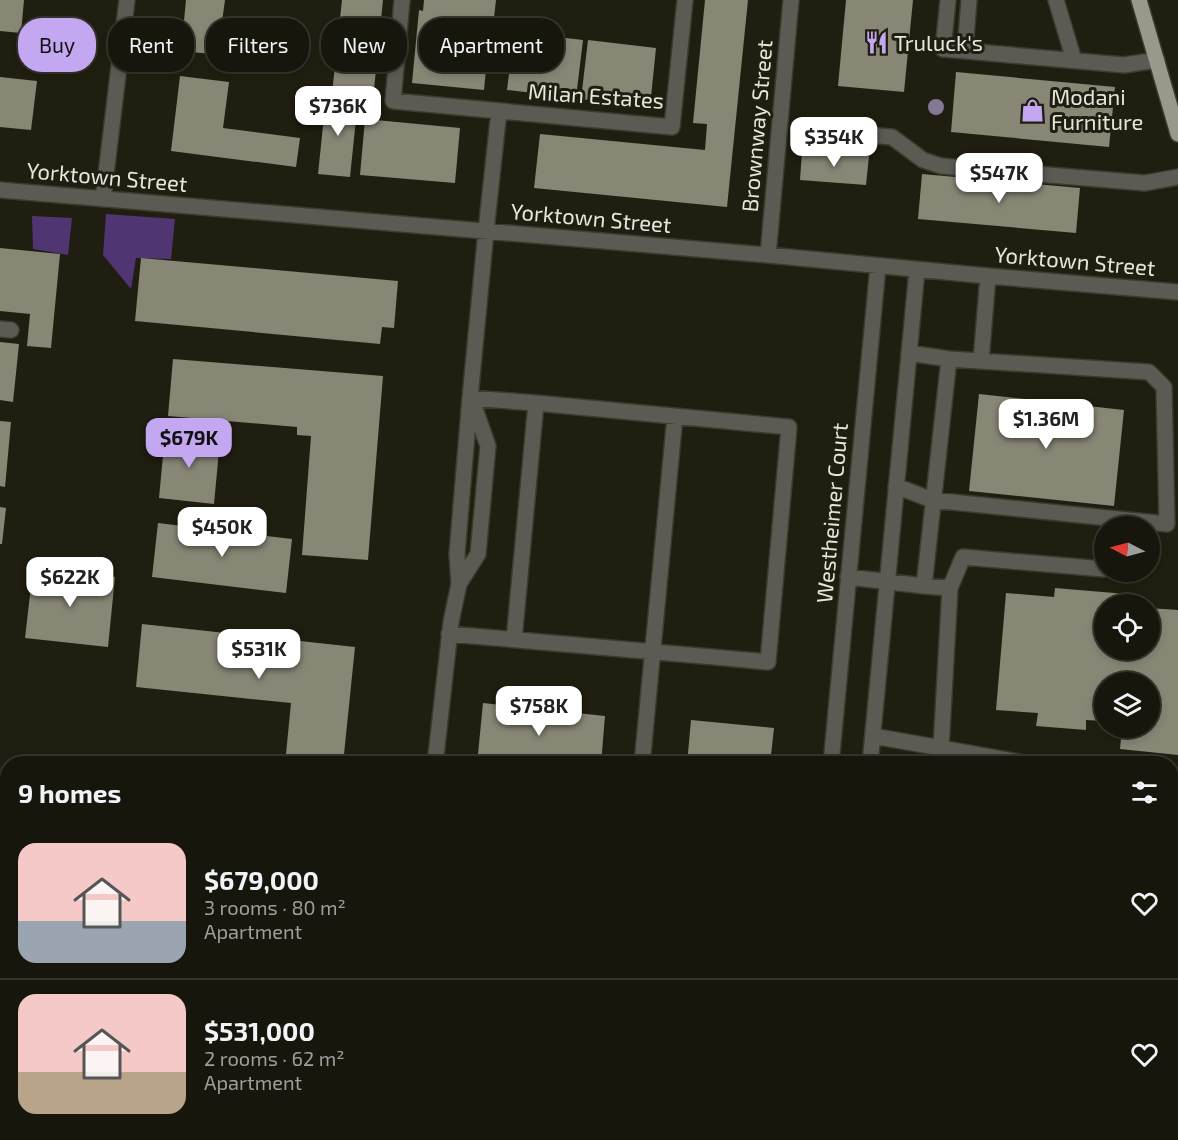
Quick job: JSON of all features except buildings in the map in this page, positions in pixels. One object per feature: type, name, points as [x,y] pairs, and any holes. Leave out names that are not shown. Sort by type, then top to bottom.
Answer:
[{"type":"main road","points":[[1139,0],[1178,134]]},
{"type":"street","points":[[103,200],[127,0]]},
{"type":"street","name":"Milan Estates","points":[[402,0],[393,101],[672,127],[685,0]]},
{"type":"street","name":"Brownway Street","points":[[768,255],[791,0]]},
{"type":"street","points":[[948,0],[943,49],[1124,65],[1157,60]]},
{"type":"street","points":[[965,50],[969,0]]},
{"type":"street","points":[[1056,0],[1074,60]]},
{"type":"street","name":"Milan Estates","points":[[459,584],[458,554],[471,398],[486,231],[500,111]]},
{"type":"street","points":[[840,147],[841,133],[882,136],[892,137],[923,160],[941,166],[1145,183],[1178,177]]},
{"type":"street","name":"Yorktown Street","points":[[0,190],[1178,292]]},
{"type":"street","name":"Westheimer Court","points":[[832,756],[878,266]]},
{"type":"street","points":[[871,756],[916,270]]},
{"type":"street","points":[[981,361],[988,276]]},
{"type":"street","points":[[896,486],[932,500],[1173,524],[1164,387],[1149,372],[949,359],[909,353]]},
{"type":"street","points":[[924,586],[949,359]]},
{"type":"street","points":[[436,756],[449,634],[459,584],[478,554],[488,446],[471,398],[789,427],[768,662],[449,634]]},
{"type":"street","points":[[514,640],[536,403]]},
{"type":"street","points":[[643,756],[675,416]]},
{"type":"street","points":[[873,736],[943,756],[950,588],[963,557],[1094,568]]},
{"type":"street","points":[[848,577],[950,588]]},
{"type":"shaded area","points":[[106,214],[175,219],[171,259],[136,258],[131,289],[103,255]]},
{"type":"shaded area","points":[[32,216],[72,218],[68,255],[33,249]]},
{"type":"place","name":"Truluck's","points":[[876,43]]},
{"type":"place","name":"Modani Furniture","points":[[1033,110]]}]
